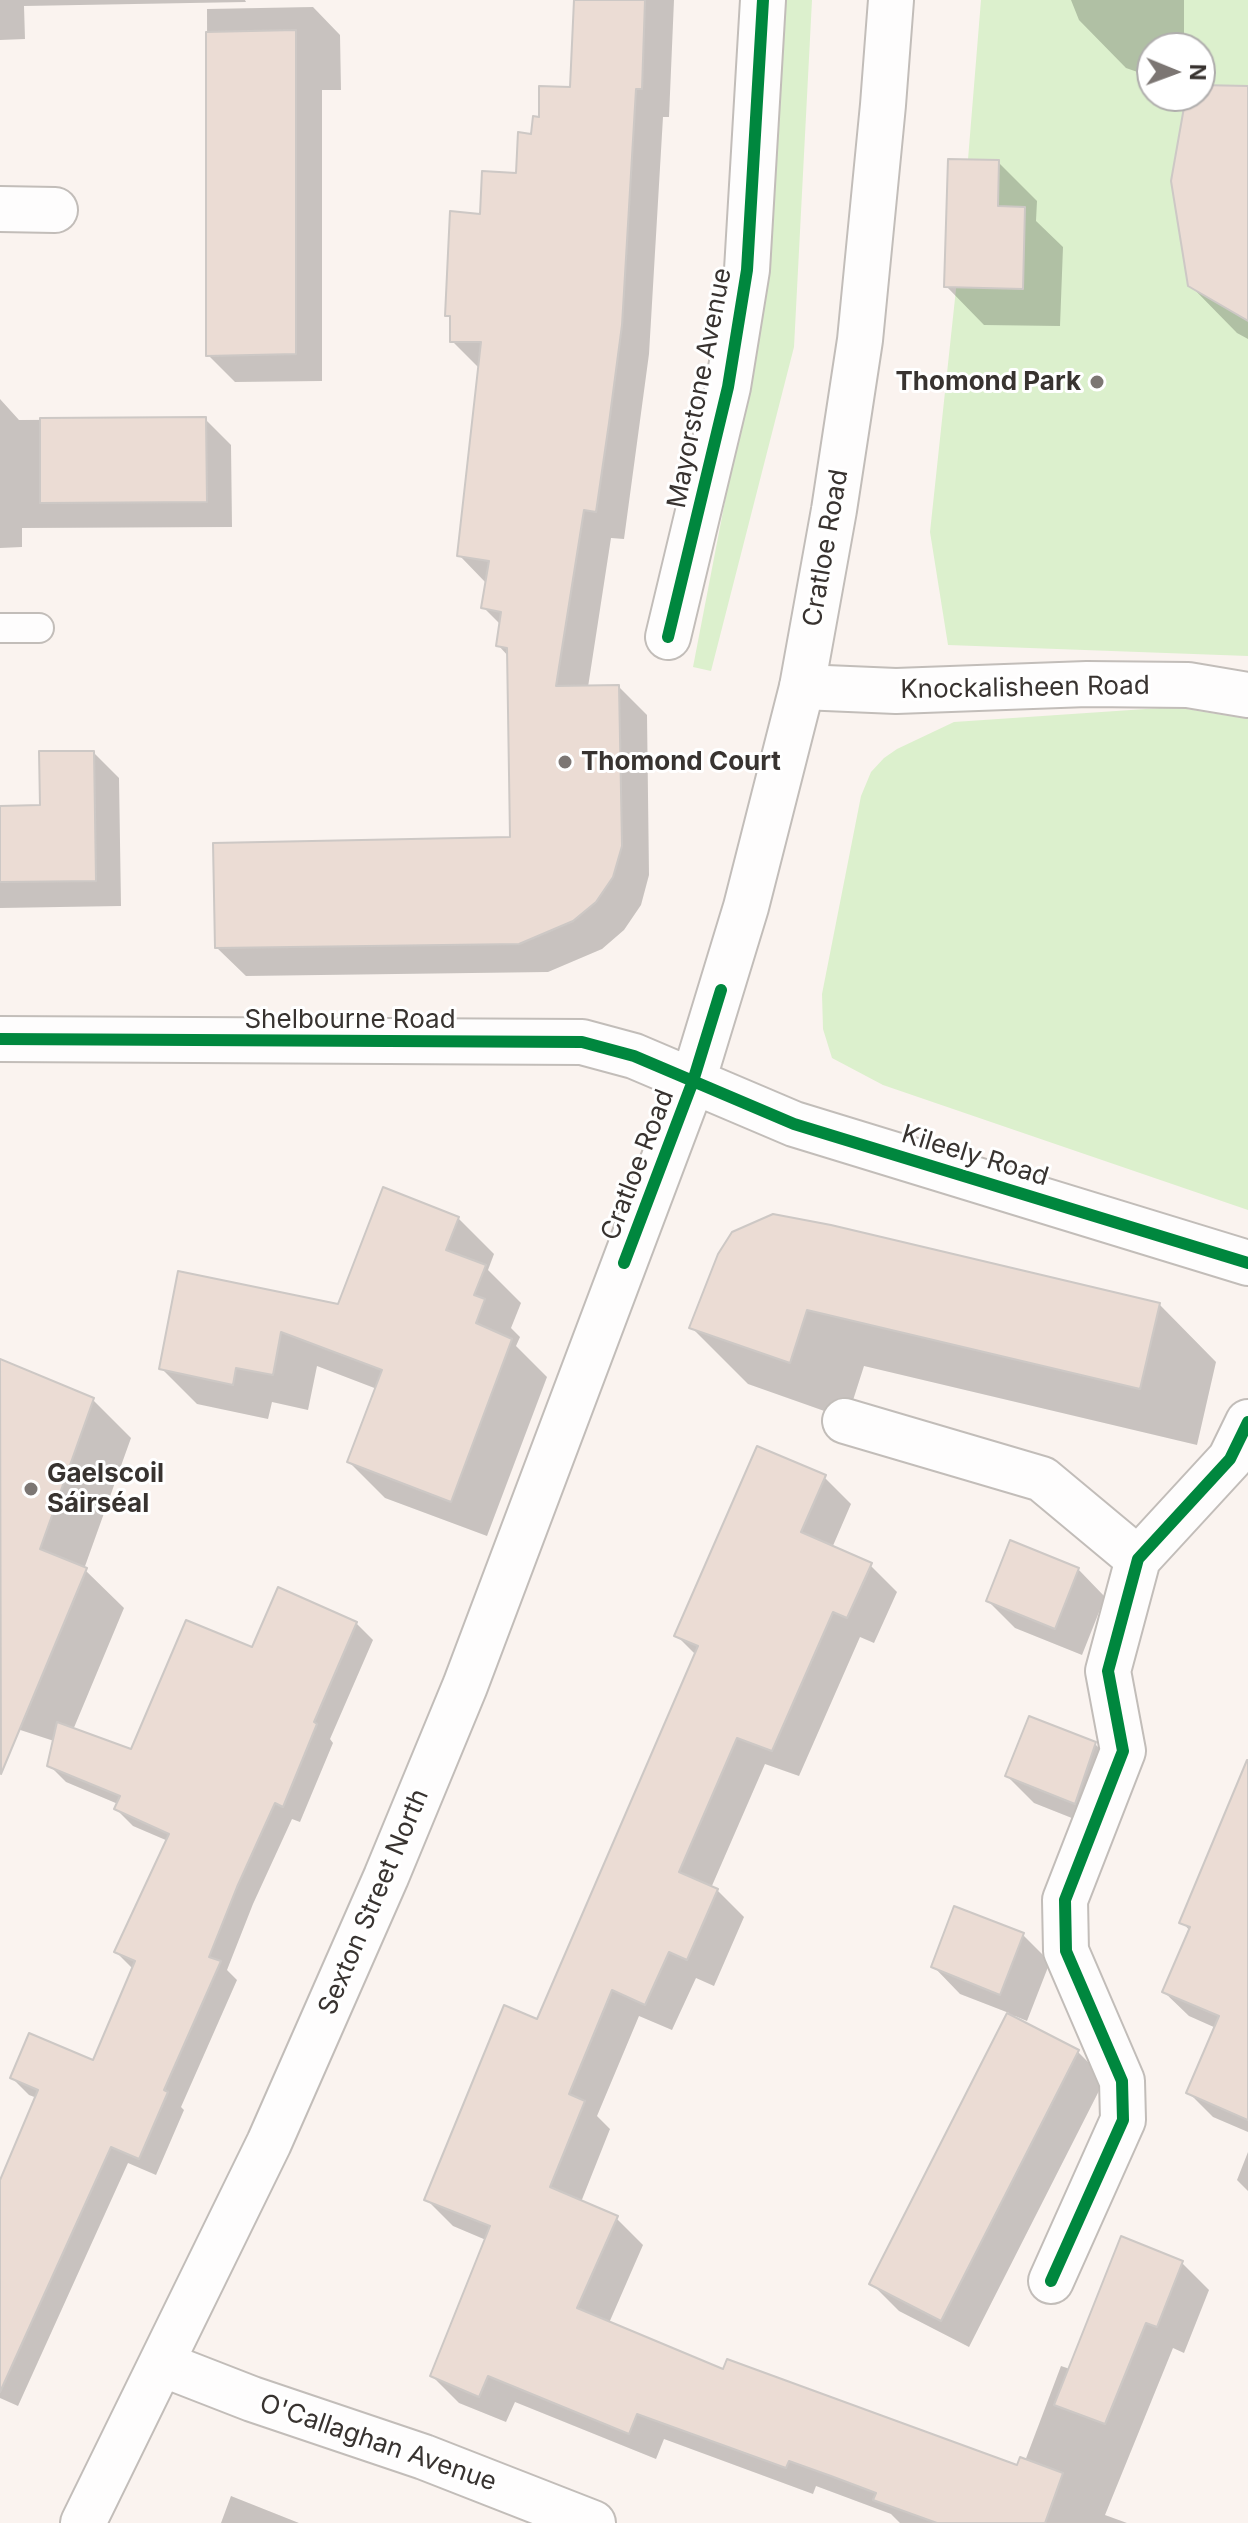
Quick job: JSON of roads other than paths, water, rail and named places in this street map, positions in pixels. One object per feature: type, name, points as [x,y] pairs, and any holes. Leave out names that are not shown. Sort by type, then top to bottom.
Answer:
[{"type":"main road","name":"Mayorstone Avenue","points":[[668,637],[728,387],[747,270],[763,0]]},
{"type":"main road","name":"Cratloe Road","points":[[624,1263],[693,1081],[746,907],[802,687],[860,340],[891,0]]},
{"type":"main road","points":[[0,209],[55,210]]},
{"type":"main road","name":"Knockalisheen Road","points":[[802,687],[896,691],[1087,684],[1188,685],[1248,695]]},
{"type":"main road","name":"Shelbourne Road","points":[[0,1039],[582,1042],[634,1056],[693,1081]]},
{"type":"main road","name":"Kileely Road","points":[[693,1081],[794,1124],[1248,1263]]},
{"type":"main road","name":"Sexton Street North","points":[[83,2523],[269,2143],[410,1820],[465,1686],[624,1263]]},
{"type":"main road","points":[[845,1421],[1042,1479],[1138,1559]]},
{"type":"main road","points":[[1051,2281],[1123,2120],[1122,2081],[1066,1951],[1065,1900],[1123,1751],[1108,1671],[1138,1559],[1230,1459],[1248,1422]]},
{"type":"main road","name":"O'Callaghan Avenue","points":[[162,2364],[252,2399],[424,2457],[593,2523]]},
{"type":"lane","points":[[0,628],[39,628]]},
{"type":"place","name":"Thomond Park","points":[[1097,382]]},
{"type":"place","name":"Thomond Court","points":[[565,762]]},
{"type":"place","name":"Gaelscoil Sáirséal","points":[[31,1489]]}]
